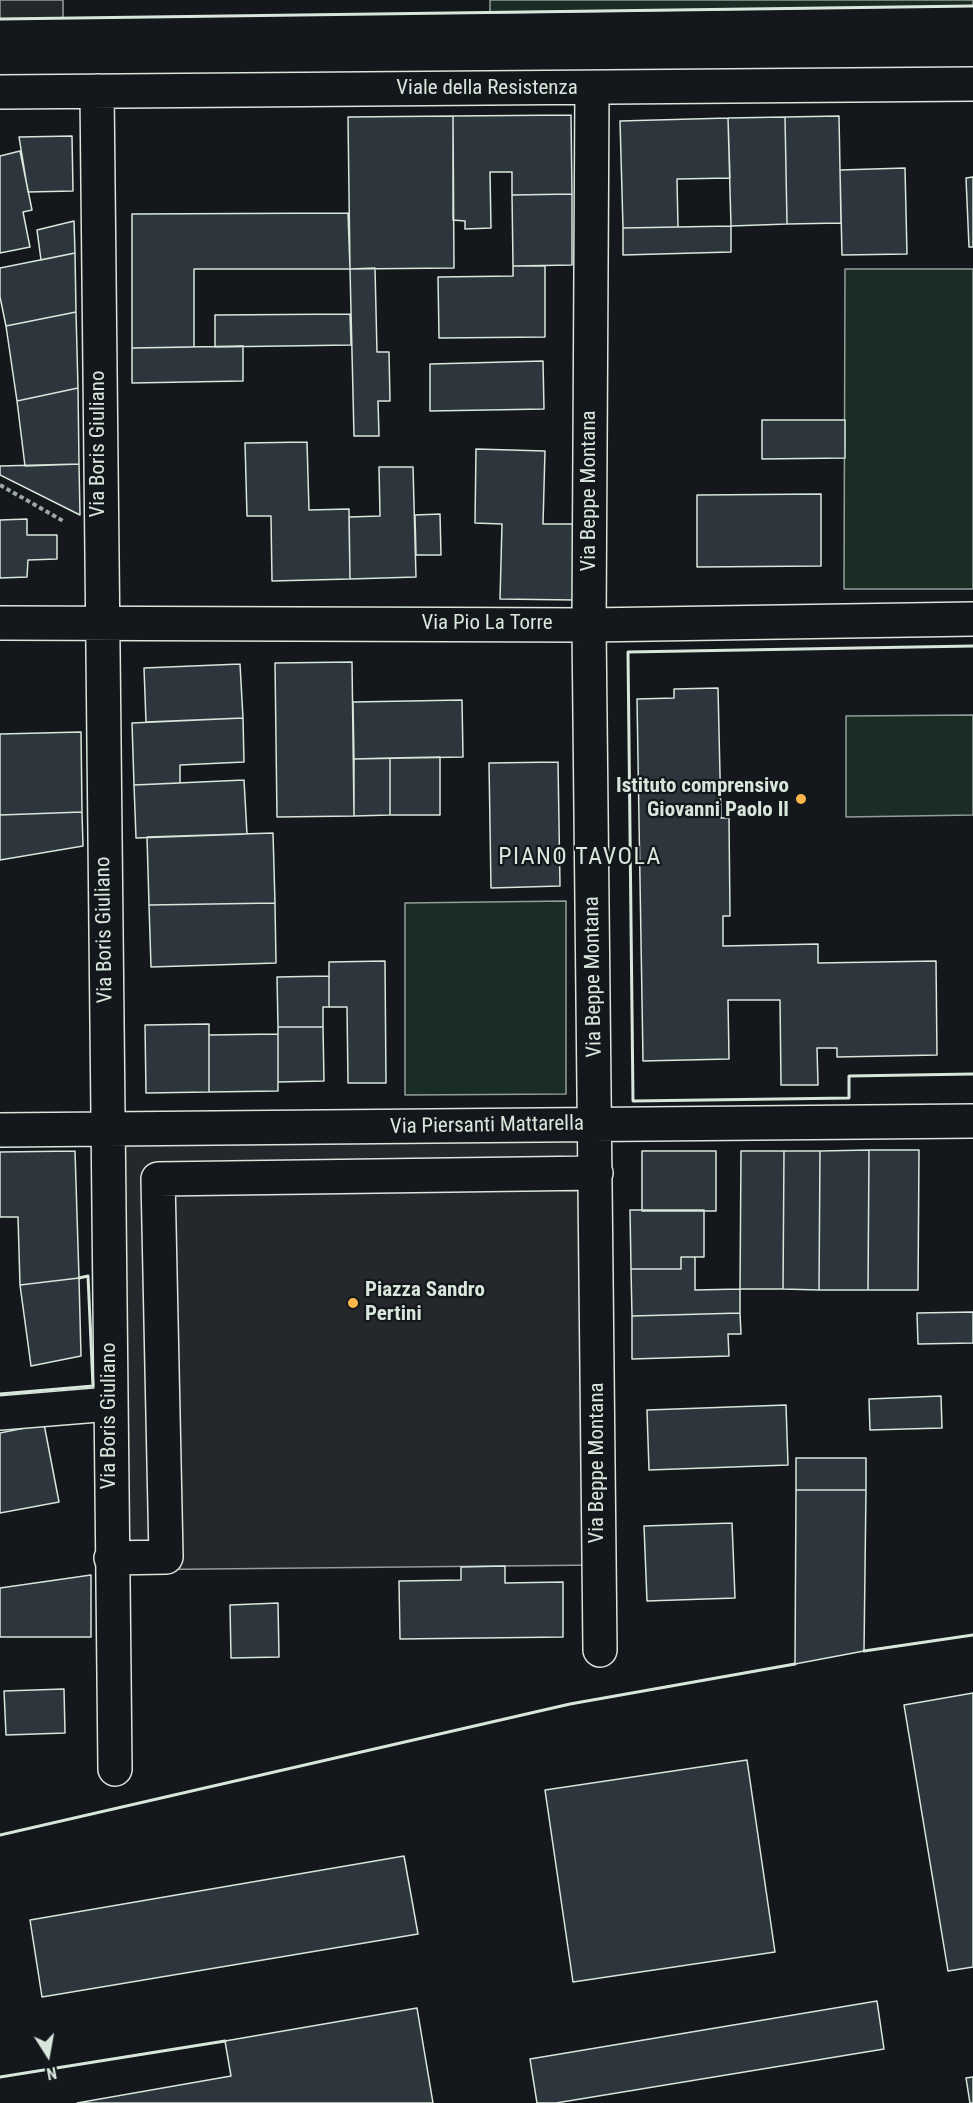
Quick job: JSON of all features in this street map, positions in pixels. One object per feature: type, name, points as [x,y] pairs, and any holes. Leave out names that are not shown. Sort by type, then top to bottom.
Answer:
[{"type":"street","name":"Viale della Resistenza","points":[[0,92],[592,89],[973,84]]},
{"type":"street","name":"Via Beppe Montana","points":[[592,89],[589,624],[600,1650]]},
{"type":"street","name":"Via Boris Giuliano","points":[[97,91],[100,542],[115,1769]]},
{"type":"street","name":"Via Pio La Torre","points":[[0,623],[589,624],[973,619]]},
{"type":"street","name":"Via Piersanti Mattarella","points":[[0,1130],[973,1121]]},
{"type":"street","points":[[111,1558],[166,1557],[158,1179],[596,1173]]},
{"type":"street","points":[[0,1413],[110,1404]]},
{"type":"path","points":[[0,485],[100,542]]},
{"type":"green space","points":[[490,0],[973,0],[973,6],[490,13]]},
{"type":"green space","points":[[845,269],[973,269],[973,589],[844,589]]},
{"type":"green space","points":[[973,715],[973,815],[846,817],[846,716]]},
{"type":"green space","points":[[566,901],[566,1094],[405,1095],[405,903]]},
{"type":"shaded area","points":[[0,0],[63,0],[63,18],[0,19]]},
{"type":"shaded area","name":"Piazza Sandro Pertini","points":[[596,1125],[599,1565],[111,1570],[108,1130]]},
{"type":"building","points":[[571,115],[572,194],[512,195],[512,172],[490,172],[491,228],[465,229],[465,221],[453,220],[453,116]]},
{"type":"building","points":[[453,116],[454,268],[350,269],[348,117]]},
{"type":"building","points":[[839,116],[841,223],[787,224],[785,117]]},
{"type":"building","points":[[785,117],[787,224],[731,226],[728,118]]},
{"type":"building","points":[[728,118],[730,178],[677,179],[678,227],[623,228],[620,121]]},
{"type":"building","points":[[72,136],[73,191],[28,192],[19,137]]},
{"type":"building","points":[[20,151],[32,210],[23,212],[30,247],[0,253],[0,156]]},
{"type":"building","points":[[905,168],[907,254],[842,255],[840,170]]},
{"type":"building","points":[[973,177],[973,247],[969,247],[966,178]]},
{"type":"building","points":[[572,194],[572,265],[513,266],[512,195]]},
{"type":"building","points":[[348,213],[350,269],[194,269],[194,347],[132,348],[132,214]]},
{"type":"building","points":[[74,221],[75,253],[41,260],[37,230]]},
{"type":"building","points":[[731,226],[731,252],[623,255],[623,228]]},
{"type":"building","points":[[75,253],[76,312],[6,326],[0,297],[0,268]]},
{"type":"building","points":[[513,266],[545,266],[545,337],[439,338],[438,277],[513,276]]},
{"type":"building","points":[[375,268],[377,352],[389,352],[390,401],[378,401],[379,436],[354,436],[350,269]]},
{"type":"building","points":[[76,312],[78,388],[17,401],[6,326]]},
{"type":"building","points":[[350,314],[351,345],[215,347],[215,315]]},
{"type":"building","points":[[243,346],[243,381],[132,383],[132,348]]},
{"type":"building","points":[[543,361],[544,409],[430,411],[430,364]]},
{"type":"building","points":[[78,388],[79,464],[25,466],[17,401]]},
{"type":"building","points":[[762,420],[845,420],[845,458],[762,459]]},
{"type":"building","points":[[307,442],[309,510],[349,509],[350,579],[272,581],[271,516],[247,516],[245,443]]},
{"type":"building","points":[[476,449],[545,451],[543,524],[576,524],[574,600],[500,599],[502,524],[475,523]]},
{"type":"building","points":[[79,464],[80,515],[0,475],[0,466]]},
{"type":"building","points":[[379,467],[413,467],[416,577],[350,579],[349,517],[380,516]]},
{"type":"building","points":[[821,494],[821,566],[697,567],[697,495]]},
{"type":"building","points":[[440,514],[441,555],[416,555],[415,515]]},
{"type":"building","points":[[27,519],[27,535],[57,535],[57,559],[28,560],[27,577],[0,578],[0,520]]},
{"type":"building","points":[[352,662],[354,816],[277,817],[275,663]]},
{"type":"building","points":[[240,664],[243,718],[146,722],[144,668]]},
{"type":"building","points":[[718,688],[721,818],[729,818],[730,916],[723,916],[723,946],[818,944],[818,963],[936,961],[937,1055],[837,1057],[837,1048],[817,1048],[818,1085],[781,1085],[780,1000],[728,1000],[729,1059],[643,1061],[637,699],[674,698],[674,689]]},
{"type":"building","points":[[462,700],[463,757],[354,759],[353,702]]},
{"type":"building","points":[[243,718],[244,762],[180,765],[180,783],[134,785],[132,723]]},
{"type":"building","points":[[81,732],[82,812],[0,815],[0,734]]},
{"type":"building","points":[[440,757],[440,815],[390,815],[390,758]]},
{"type":"building","points":[[390,758],[390,815],[354,816],[354,759]]},
{"type":"building","points":[[558,762],[560,886],[491,888],[489,763]]},
{"type":"building","points":[[244,780],[247,834],[136,838],[134,785]]},
{"type":"building","points":[[82,812],[83,846],[0,860],[0,815]]},
{"type":"building","points":[[273,833],[275,903],[149,905],[147,837]]},
{"type":"building","points":[[275,903],[276,963],[151,967],[149,905]]},
{"type":"building","points":[[385,961],[386,1083],[348,1083],[347,1007],[329,1007],[329,962]]},
{"type":"building","points":[[329,976],[329,1007],[323,1007],[323,1027],[278,1027],[277,977]]},
{"type":"building","points":[[209,1024],[209,1092],[146,1093],[145,1025]]},
{"type":"building","points":[[278,1027],[323,1027],[324,1081],[278,1082]]},
{"type":"building","points":[[278,1034],[278,1091],[209,1092],[209,1035]]},
{"type":"building","points":[[869,1150],[868,1290],[819,1290],[820,1151]]},
{"type":"building","points":[[869,1150],[919,1150],[918,1290],[868,1290]]},
{"type":"building","points":[[75,1151],[79,1278],[20,1285],[18,1217],[0,1217],[0,1152]]},
{"type":"building","points":[[642,1151],[716,1151],[716,1211],[642,1211]]},
{"type":"building","points":[[741,1151],[784,1151],[783,1289],[740,1289]]},
{"type":"building","points":[[784,1151],[820,1151],[819,1290],[783,1289]]},
{"type":"building","points":[[630,1210],[704,1210],[704,1257],[681,1257],[681,1269],[631,1269]]},
{"type":"building","points":[[681,1257],[695,1257],[695,1290],[740,1289],[740,1313],[632,1316],[631,1269],[681,1269]]},
{"type":"building","points":[[79,1278],[81,1356],[31,1366],[20,1285]]},
{"type":"building","points":[[973,1312],[973,1343],[918,1344],[917,1313]]},
{"type":"building","points":[[740,1313],[741,1334],[728,1334],[729,1356],[632,1359],[632,1316]]},
{"type":"building","points":[[941,1396],[942,1428],[870,1430],[869,1399]]},
{"type":"building","points":[[786,1405],[788,1465],[649,1470],[647,1410]]},
{"type":"building","points":[[44,1424],[59,1502],[0,1513],[0,1433]]},
{"type":"building","points":[[796,1458],[866,1458],[866,1490],[796,1490]]},
{"type":"building","points":[[796,1490],[866,1490],[864,1651],[795,1664]]},
{"type":"building","points":[[732,1523],[735,1598],[647,1601],[644,1526]]},
{"type":"building","points":[[505,1566],[505,1583],[563,1582],[563,1637],[400,1639],[399,1581],[461,1580],[461,1567]]},
{"type":"building","points":[[91,1575],[91,1637],[0,1637],[0,1588]]},
{"type":"building","points":[[278,1603],[279,1657],[231,1658],[230,1605]]},
{"type":"building","points":[[64,1689],[65,1733],[6,1735],[4,1691]]},
{"type":"building","points":[[973,1693],[973,1967],[948,1971],[904,1705]]},
{"type":"building","points":[[747,1760],[775,1952],[573,1982],[545,1790]]},
{"type":"building","points":[[404,1856],[418,1934],[42,1997],[30,1920]]},
{"type":"building","points":[[877,2001],[884,2049],[556,2103],[537,2103],[530,2059]]},
{"type":"building","points":[[417,2008],[433,2103],[77,2103],[231,2076],[225,2041]]},
{"type":"building","points":[[973,2077],[973,2103],[970,2103],[966,2078]]},
{"type":"wall","points":[[0,19],[973,6]]},
{"type":"wall","points":[[973,646],[628,652],[633,1101],[849,1098],[849,1076],[973,1074]]},
{"type":"wall","points":[[0,1394],[93,1386],[88,1276],[79,1278]]},
{"type":"wall","points":[[864,1651],[973,1635]]},
{"type":"wall","points":[[0,1835],[570,1704],[795,1664]]},
{"type":"wall","points":[[0,2077],[225,2041]]},
{"type":"place","name":"Istituto comprensivo Giovanni Paolo II","points":[[801,799]]},
{"type":"place","name":"Piazza Sandro Pertini","points":[[353,1303]]},
{"type":"district","name":"PIANO TAVOLA","points":[[580,858]]}]
